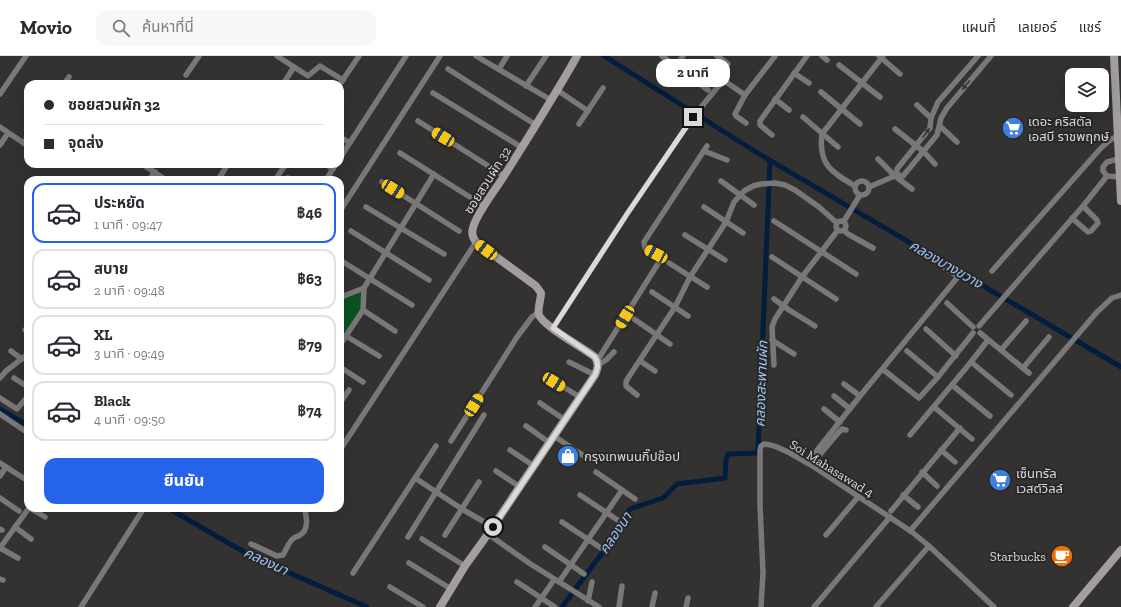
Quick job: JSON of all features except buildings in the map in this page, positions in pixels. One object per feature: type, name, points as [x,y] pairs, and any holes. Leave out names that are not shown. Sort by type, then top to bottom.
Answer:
[{"type":"street","points":[[0,94],[26,56]]},
{"type":"street","points":[[186,74],[199,56]]},
{"type":"street","points":[[277,56],[308,76],[320,66],[338,80]]},
{"type":"street","points":[[342,80],[359,56]]},
{"type":"street","points":[[344,152],[406,56]]},
{"type":"street","points":[[344,205],[440,56]]},
{"type":"street","points":[[476,56],[551,100]]},
{"type":"street","points":[[498,69],[507,56]]},
{"type":"street","points":[[526,86],[546,56]]},
{"type":"street","name":"ซอยสวนผัก 32","points":[[476,242],[473,237],[473,227],[484,206],[558,90],[577,56]]},
{"type":"street","points":[[662,56],[708,90]]},
{"type":"street","points":[[676,66],[683,56]]},
{"type":"street","points":[[717,56],[728,64]]},
{"type":"street","points":[[746,123],[735,114],[746,95],[775,56]]},
{"type":"street","points":[[772,135],[762,127],[760,121],[807,56]]},
{"type":"street","points":[[896,176],[897,169],[930,128],[931,118],[938,102],[978,56]]},
{"type":"street","points":[[1114,56],[1121,201]]},
{"type":"street","points":[[860,195],[856,192],[855,186],[832,170],[823,159],[820,146],[822,134],[843,109],[881,57],[900,74]]},
{"type":"street","points":[[869,187],[896,176],[903,176],[937,135],[941,118],[947,108],[990,57]]},
{"type":"street","points":[[838,65],[880,97]]},
{"type":"street","points":[[285,80],[294,67]]},
{"type":"street","points":[[448,69],[536,125]]},
{"type":"street","points":[[794,73],[809,83]]},
{"type":"street","points":[[553,328],[627,214],[693,117],[721,83],[724,81],[746,95]]},
{"type":"street","points":[[579,124],[603,88]]},
{"type":"street","points":[[558,90],[588,111]]},
{"type":"street","points":[[821,92],[860,124]]},
{"type":"street","points":[[433,93],[521,147]]},
{"type":"street","points":[[775,99],[789,110]]},
{"type":"street","points":[[917,105],[931,118]]},
{"type":"street","points":[[803,117],[838,147]]},
{"type":"street","points":[[418,121],[504,176]]},
{"type":"street","points":[[940,126],[957,142]]},
{"type":"street","points":[[0,127],[24,143]]},
{"type":"street","points":[[895,128],[924,152],[934,164]]},
{"type":"street","points":[[0,145],[8,133]]},
{"type":"street","points":[[992,271],[1101,148],[1110,140],[1118,136]]},
{"type":"street","points":[[344,139],[350,143]]},
{"type":"street","points":[[440,607],[465,566],[493,527],[595,375],[598,363],[659,262],[659,256],[645,248],[644,242],[706,149],[727,160]]},
{"type":"street","points":[[400,153],[484,206]]},
{"type":"street","points":[[878,159],[912,189]]},
{"type":"street","points":[[1119,160],[1110,161],[1103,167],[1103,172],[1107,176],[1120,176]]},
{"type":"street","points":[[148,168],[160,176]]},
{"type":"street","points":[[152,176],[154,172]]},
{"type":"street","points":[[344,339],[363,310],[364,288],[434,174]]},
{"type":"street","points":[[885,371],[917,398],[920,398],[1107,176]]},
{"type":"street","points":[[774,365],[772,327],[775,319],[820,252],[841,230],[846,227],[844,222],[854,204],[860,195],[867,193],[869,187],[867,182],[862,180],[855,186]]},
{"type":"street","points":[[721,181],[754,205]]},
{"type":"street","points":[[382,182],[459,231]]},
{"type":"street","points":[[637,395],[628,389],[626,382],[674,307],[690,277],[726,222],[734,202],[740,194],[752,186],[775,183],[785,185],[795,190],[837,223],[836,227],[873,248]]},
{"type":"street","points":[[1072,218],[1088,232],[1098,224],[1097,220],[1083,206]]},
{"type":"street","points":[[366,207],[444,254]]},
{"type":"street","points":[[704,207],[743,233]]},
{"type":"street","points":[[774,221],[856,274]]},
{"type":"street","points":[[837,223],[840,221],[844,222]]},
{"type":"street","points":[[350,231],[429,280]]},
{"type":"street","points":[[685,235],[725,260]]},
{"type":"street","points":[[344,443],[476,242],[536,286],[541,293],[539,312],[544,322],[592,354],[598,363]]},
{"type":"street","points":[[772,258],[836,299]]},
{"type":"street","points":[[344,262],[412,305]]},
{"type":"street","points":[[669,263],[707,287]]},
{"type":"street","points":[[809,464],[860,396],[957,278],[957,276],[941,265]]},
{"type":"street","points":[[344,296],[364,288]]},
{"type":"street","points":[[652,292],[688,316]]},
{"type":"street","points":[[910,531],[1097,312],[1112,298],[1121,295]]},
{"type":"street","points":[[774,299],[815,326]]},
{"type":"street","points":[[947,303],[976,330],[1029,373]]},
{"type":"street","points":[[363,310],[395,331]]},
{"type":"street","points":[[451,441],[517,337],[532,317],[539,312]]},
{"type":"street","points":[[634,319],[670,344]]},
{"type":"street","points":[[1001,350],[1026,320]]},
{"type":"street","points":[[926,329],[956,356]]},
{"type":"street","points":[[346,336],[379,356]]},
{"type":"street","points":[[1023,368],[1050,337]]},
{"type":"street","points":[[772,340],[794,354]]},
{"type":"street","points":[[910,435],[988,340]]},
{"type":"street","points":[[11,351],[24,356]]},
{"type":"street","points":[[907,351],[938,377]]},
{"type":"street","points":[[598,363],[606,360],[614,352]]},
{"type":"street","points":[[0,378],[6,371],[24,358]]},
{"type":"street","points":[[640,361],[655,371]]},
{"type":"street","points":[[569,362],[595,375]]},
{"type":"street","points":[[971,362],[1011,395]]},
{"type":"street","points":[[344,370],[363,382]]},
{"type":"street","points":[[14,378],[24,384]]},
{"type":"street","points":[[554,382],[580,398]]},
{"type":"street","points":[[844,384],[860,396]]},
{"type":"street","points":[[952,385],[990,416]]},
{"type":"street","points":[[344,397],[349,390]]},
{"type":"street","points":[[834,396],[850,409]]},
{"type":"street","points":[[0,398],[17,409],[20,408],[24,402]]},
{"type":"street","points":[[540,403],[565,420]]},
{"type":"street","points":[[934,407],[972,439]]},
{"type":"street","points":[[824,409],[840,422]]},
{"type":"street","points":[[0,414],[24,430]]},
{"type":"street","points":[[408,537],[484,415]]},
{"type":"street","points":[[526,426],[584,456]]},
{"type":"street","points":[[891,511],[960,428]]},
{"type":"street","points":[[809,464],[842,429],[846,430]]},
{"type":"street","name":"Soi Mahasawad 4","points":[[761,607],[763,573],[760,505],[761,446],[764,444],[768,444],[809,464],[910,531],[929,546],[994,607]]},
{"type":"street","points":[[353,574],[436,446]]},
{"type":"street","points":[[510,450],[534,466]]},
{"type":"street","points":[[941,450],[955,462]]},
{"type":"street","points":[[0,463],[24,478]]},
{"type":"street","points":[[0,476],[6,467]]},
{"type":"street","points":[[496,471],[520,487]]},
{"type":"street","points":[[596,472],[635,499]]},
{"type":"street","points":[[922,472],[937,486]]},
{"type":"street","points":[[415,478],[462,509],[493,527]]},
{"type":"street","points":[[445,535],[479,482]]},
{"type":"street","points":[[535,607],[571,565],[622,490]]},
{"type":"street","points":[[580,495],[620,522]]},
{"type":"street","points":[[903,495],[918,507]]},
{"type":"street","points":[[826,535],[858,497]]},
{"type":"street","points":[[0,498],[19,511]]},
{"type":"street","points":[[18,558],[0,548],[27,512]]},
{"type":"street","points":[[37,512],[45,517]]},
{"type":"street","points":[[80,607],[141,512]]},
{"type":"street","points":[[251,544],[278,556],[283,555],[293,539],[301,535],[304,531],[307,521],[306,512]]},
{"type":"street","points":[[814,607],[890,517]]},
{"type":"street","points":[[562,522],[601,548]]},
{"type":"street","points":[[15,527],[31,539]]},
{"type":"street","points":[[488,534],[556,581],[599,607]]},
{"type":"street","points":[[422,539],[465,566]]},
{"type":"street","points":[[876,607],[929,546]]},
{"type":"street","points":[[545,547],[584,574]]},
{"type":"street","points":[[1073,607],[1121,550]]},
{"type":"street","points":[[409,563],[451,589]]},
{"type":"street","points":[[516,582],[555,606]]},
{"type":"street","points":[[588,601],[592,582]]},
{"type":"street","points":[[619,607],[622,586]]},
{"type":"street","points":[[390,587],[423,607]]},
{"type":"street","points":[[652,607],[655,593]]},
{"type":"street","points":[[686,607],[688,598]]},
{"type":"green space","points":[[364,288],[363,310],[344,339],[344,297]]},
{"type":"waterway","name":"คลองบางขวาง","points":[[604,56],[756,152],[1121,367]]},
{"type":"waterway","name":"คลองสะพานผัก","points":[[758,451],[770,161]]},
{"type":"waterway","name":"คลองนา","points":[[0,409],[24,424]]},
{"type":"waterway","name":"คลองนา","points":[[562,607],[602,553],[630,509],[663,498],[677,484],[725,478],[726,459],[728,454],[758,453]]},
{"type":"waterway","name":"คลองนา","points":[[175,512],[251,556],[367,607]]},
{"type":"place","name":"เดอะ คริสตัล เอสบี ราชพฤกษ์","points":[[1013,128]]},
{"type":"place","name":"กรุงเทพนนกิ๊ปช๊อป","points":[[568,456]]},
{"type":"place","name":"เซ็นทรัล เวสต์วิลล์","points":[[1000,480]]},
{"type":"place","name":"Starbucks","points":[[1062,556]]},
{"type":"route","points":[[493,527],[598,369],[597,361],[592,354],[553,328],[627,214],[693,117]]}]
